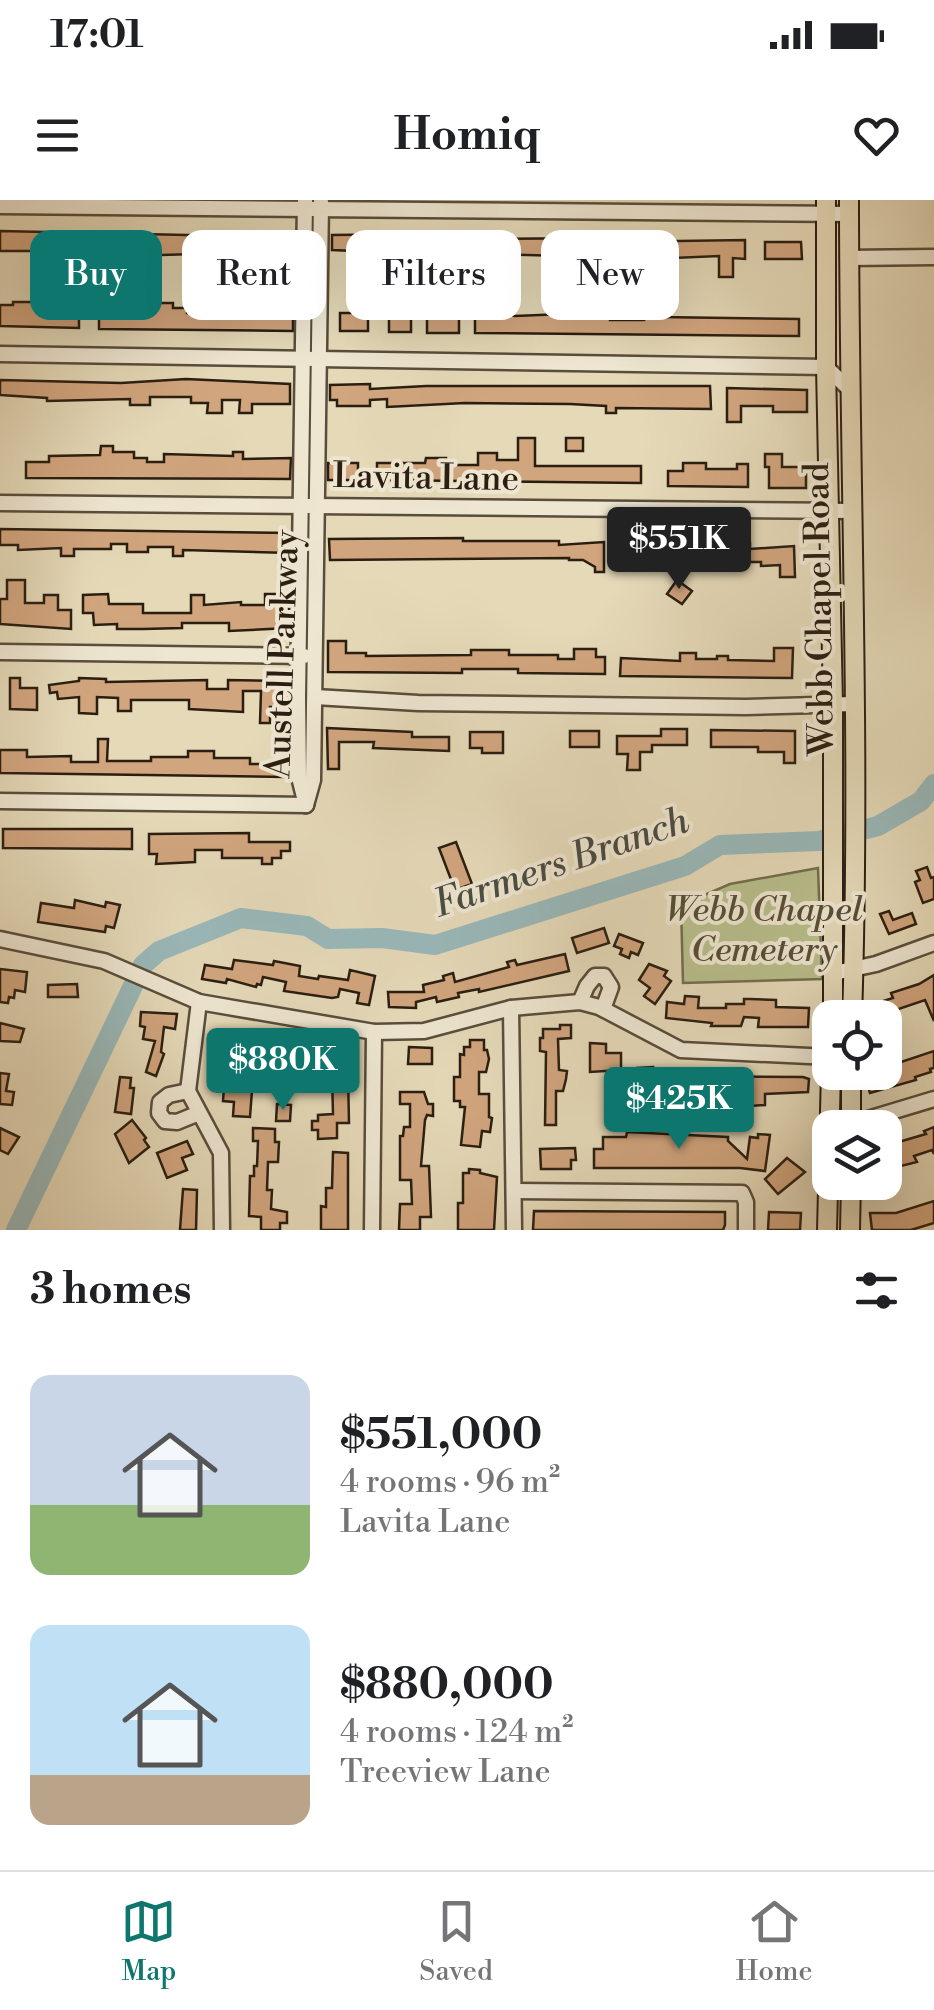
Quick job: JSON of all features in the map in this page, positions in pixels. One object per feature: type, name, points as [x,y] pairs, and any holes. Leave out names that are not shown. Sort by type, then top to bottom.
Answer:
[{"type":"main road","name":"Webb Chapel Road","points":[[826,206],[833,1000]]},
{"type":"main road","name":"Webb Chapel Road","points":[[849,207],[848,388],[857,856],[853,1000]]},
{"type":"main road","points":[[827,1230],[831,1090]]},
{"type":"main road","points":[[850,1230],[851,1200]]},
{"type":"street","name":"Austell Parkway","points":[[304,205],[298,506],[306,656],[315,698],[313,780],[306,804]]},
{"type":"street","name":"Austell Parkway","points":[[306,804],[299,777],[317,507],[321,205]]},
{"type":"street","points":[[0,206],[849,207]]},
{"type":"street","points":[[848,258],[934,258]]},
{"type":"street","points":[[0,354],[826,366],[848,388]]},
{"type":"street","name":"Lavita Lane","points":[[0,502],[851,511]]},
{"type":"street","points":[[0,652],[306,656]]},
{"type":"street","points":[[315,698],[418,703],[854,704]]},
{"type":"street","points":[[0,802],[306,804]]},
{"type":"street","points":[[0,938],[104,962],[199,1002],[374,1032],[424,1031],[511,1008],[580,1002],[604,1009],[682,1050],[812,1056]]},
{"type":"street","points":[[834,973],[934,943]]},
{"type":"street","points":[[580,1002],[595,976],[604,976],[612,987],[604,1009]]},
{"type":"street","points":[[199,1002],[188,1091],[221,1153],[222,1230]]},
{"type":"street","points":[[511,1008],[514,1230]]},
{"type":"street","points":[[372,1230],[374,1032]]},
{"type":"street","points":[[188,1091],[160,1102],[159,1113],[165,1121],[177,1122],[199,1113]]},
{"type":"street","points":[[900,1110],[934,1099]]},
{"type":"street","points":[[514,1191],[742,1193],[746,1202],[746,1230]]},
{"type":"green space","name":"Webb Chapel Cemetery","points":[[818,868],[822,979],[683,983],[681,905],[730,884]]},
{"type":"building","points":[[0,231],[30,232],[30,251],[0,251]]},
{"type":"building","points":[[162,234],[182,235],[182,254],[162,255]]},
{"type":"building","points":[[332,235],[346,235],[346,251],[332,250]]},
{"type":"building","points":[[541,238],[541,255],[521,255],[521,239]]},
{"type":"building","points":[[745,240],[745,259],[733,258],[733,277],[719,277],[719,256],[679,258],[679,241]]},
{"type":"building","points":[[765,242],[801,242],[802,259],[765,259]]},
{"type":"building","points":[[30,302],[30,320],[79,320],[79,328],[0,326],[0,305]]},
{"type":"building","points":[[162,303],[182,308],[182,320],[293,320],[293,331],[99,329],[99,320],[162,320]]},
{"type":"building","points":[[340,313],[346,313],[346,320],[368,320],[368,331],[340,331]]},
{"type":"building","points":[[541,315],[541,320],[799,319],[799,336],[475,333],[475,320],[521,320],[521,316]]},
{"type":"building","points":[[389,320],[411,320],[411,332],[389,332]]},
{"type":"building","points":[[427,320],[459,320],[459,333],[427,333]]},
{"type":"building","points":[[186,379],[290,384],[290,404],[252,404],[252,413],[239,413],[240,400],[222,400],[222,413],[207,413],[208,403],[191,403],[191,397],[150,397],[150,405],[130,405],[130,399],[47,401],[0,395],[0,380],[121,383]]},
{"type":"building","points":[[370,384],[370,389],[710,386],[711,409],[616,408],[616,413],[606,413],[606,406],[570,404],[387,407],[387,399],[370,400],[370,406],[337,406],[337,400],[330,400],[330,385]]},
{"type":"building","points":[[727,388],[807,390],[807,412],[773,412],[773,406],[741,406],[741,422],[727,422]]},
{"type":"building","points":[[518,438],[535,438],[535,466],[641,466],[641,483],[377,480],[377,463],[425,463],[426,458],[446,458],[446,465],[478,465],[478,453],[497,453],[497,460],[518,460]]},
{"type":"building","points":[[566,438],[583,438],[583,451],[566,451]]},
{"type":"building","points":[[101,446],[113,446],[113,452],[134,452],[134,458],[147,458],[147,462],[164,462],[164,454],[233,456],[233,452],[243,452],[243,459],[291,458],[290,479],[26,478],[26,462],[49,462],[49,456],[100,455]]},
{"type":"building","points":[[765,454],[782,454],[782,467],[806,467],[806,488],[769,488]]},
{"type":"building","points":[[328,463],[358,463],[358,480],[328,480]]},
{"type":"building","points":[[683,463],[706,463],[706,469],[737,469],[737,464],[748,464],[748,487],[668,486],[668,471],[683,471]]},
{"type":"building","points":[[0,529],[290,533],[289,553],[183,550],[183,556],[173,556],[173,547],[127,552],[127,544],[111,544],[111,549],[74,549],[74,556],[61,556],[61,548],[18,550],[18,545],[0,545]]},
{"type":"building","points":[[329,539],[559,541],[559,545],[604,542],[604,572],[595,572],[595,567],[583,560],[569,558],[330,560]]},
{"type":"building","points":[[675,542],[750,543],[750,549],[794,546],[795,577],[780,577],[780,565],[761,566],[761,562],[675,562]]},
{"type":"building","points":[[7,580],[25,580],[25,603],[44,603],[44,595],[58,595],[58,610],[71,610],[71,629],[0,624],[0,599],[7,599]]},
{"type":"building","points":[[677,580],[692,591],[682,604],[667,594]]},
{"type":"building","points":[[108,594],[109,604],[143,604],[143,613],[191,613],[191,595],[204,595],[204,605],[265,605],[265,594],[278,594],[279,606],[289,606],[288,628],[229,631],[229,623],[182,623],[182,628],[143,629],[94,625],[93,613],[83,613],[83,595]]},
{"type":"building","points":[[328,641],[346,641],[346,653],[366,656],[471,655],[471,650],[509,650],[509,655],[558,655],[558,659],[574,659],[574,649],[596,649],[596,657],[605,657],[605,674],[518,673],[518,669],[462,669],[462,673],[328,672]]},
{"type":"building","points":[[774,648],[793,648],[792,678],[620,676],[621,658],[680,661],[680,653],[696,653],[696,659],[728,656],[728,660],[774,661]]},
{"type":"building","points":[[10,678],[20,678],[20,688],[37,688],[37,710],[10,709]]},
{"type":"building","points":[[79,678],[106,682],[207,680],[207,689],[228,689],[228,680],[288,681],[287,700],[277,700],[277,707],[270,707],[270,723],[260,723],[261,691],[243,691],[243,712],[189,709],[189,700],[131,700],[131,711],[118,711],[118,698],[97,697],[97,714],[79,713],[79,697],[58,699],[57,692],[50,693],[49,685]]},
{"type":"building","points":[[327,728],[449,737],[449,751],[373,748],[374,742],[339,742],[339,769],[328,769]]},
{"type":"building","points":[[661,729],[687,729],[687,745],[652,745],[652,752],[640,752],[640,770],[627,770],[628,754],[617,754],[617,736],[661,736]]},
{"type":"building","points":[[711,730],[795,731],[795,763],[784,763],[784,752],[758,752],[758,747],[711,747]]},
{"type":"building","points":[[570,731],[599,731],[599,747],[570,747]]},
{"type":"building","points":[[470,732],[503,732],[503,753],[482,753],[482,748],[470,748]]},
{"type":"building","points":[[98,739],[108,739],[107,761],[151,761],[151,757],[188,757],[188,751],[214,751],[214,758],[250,758],[250,764],[285,764],[285,777],[0,773],[0,750],[27,750],[27,757],[71,756],[71,762],[98,762]]},
{"type":"building","points":[[3,829],[132,829],[132,849],[3,848]]},
{"type":"building","points":[[249,833],[249,842],[290,842],[290,851],[281,851],[281,858],[272,858],[272,864],[262,864],[262,858],[222,858],[222,850],[195,850],[195,862],[156,864],[157,854],[149,854],[149,834]]},
{"type":"building","points":[[456,842],[472,884],[455,890],[439,848]]},
{"type":"building","points":[[927,867],[931,878],[934,877],[934,899],[923,903],[915,882],[920,880],[916,871]]},
{"type":"building","points":[[75,900],[105,907],[106,902],[120,905],[114,928],[106,926],[105,932],[38,922],[41,903],[74,908]]},
{"type":"building","points":[[889,911],[893,920],[912,913],[916,924],[889,934],[880,914]]},
{"type":"building","points":[[604,928],[609,943],[577,953],[572,938]]},
{"type":"building","points":[[619,934],[643,943],[638,955],[631,952],[629,958],[620,954],[622,949],[614,946]]},
{"type":"building","points":[[565,954],[569,971],[479,992],[458,993],[459,997],[437,1002],[436,997],[416,1002],[416,1008],[389,1007],[388,992],[424,992],[423,985],[444,980],[443,976],[453,973],[455,982],[509,967],[507,962],[515,960],[517,965]]},
{"type":"building","points":[[234,960],[300,966],[299,976],[318,979],[319,976],[348,980],[350,970],[375,976],[369,1005],[357,1003],[359,993],[340,989],[338,997],[332,998],[284,991],[286,982],[263,977],[256,987],[227,979],[226,983],[202,979],[205,965],[232,969]]},
{"type":"building","points":[[649,964],[667,971],[664,976],[671,981],[655,1004],[644,996],[650,988],[639,980]]},
{"type":"building","points":[[0,969],[27,972],[25,992],[15,990],[8,1003],[0,1002]]},
{"type":"building","points":[[934,975],[934,1021],[925,1000],[902,1008],[902,1000],[886,1000],[893,998],[891,993]]},
{"type":"building","points":[[77,984],[78,997],[48,997],[48,985]]},
{"type":"building","points":[[685,996],[699,997],[698,1008],[726,1008],[726,1004],[744,1004],[744,999],[750,999],[776,1000],[776,1007],[809,1008],[808,1027],[758,1027],[759,1018],[744,1017],[741,1026],[711,1026],[712,1023],[666,1018],[667,1002],[684,1004]]},
{"type":"building","points":[[141,1012],[177,1014],[175,1029],[164,1027],[164,1054],[156,1076],[146,1072],[155,1041],[143,1039]]},
{"type":"building","points":[[0,1023],[24,1029],[20,1042],[0,1041]]},
{"type":"building","points":[[560,1025],[571,1025],[571,1038],[558,1039],[559,1070],[567,1071],[566,1079],[563,1091],[556,1091],[556,1125],[545,1125],[546,1052],[540,1051],[540,1038],[543,1029],[560,1029]]},
{"type":"building","points":[[225,1037],[248,1039],[249,1044],[267,1047],[267,1041],[283,1043],[289,1047],[285,1070],[255,1060],[256,1054],[223,1049]]},
{"type":"building","points":[[470,1040],[484,1040],[489,1059],[486,1072],[479,1072],[479,1094],[489,1094],[492,1118],[490,1132],[482,1131],[480,1147],[461,1145],[465,1107],[454,1101],[454,1077],[460,1077],[460,1054],[464,1055],[464,1047],[470,1047]]},
{"type":"building","points":[[590,1043],[606,1044],[606,1053],[621,1053],[621,1070],[590,1072]]},
{"type":"building","points":[[409,1047],[432,1048],[432,1064],[408,1064]]},
{"type":"building","points":[[307,1048],[314,1057],[323,1049],[333,1060],[311,1080],[293,1061]]},
{"type":"building","points":[[934,1051],[931,1072],[902,1084],[902,1062]]},
{"type":"building","points":[[653,1067],[659,1076],[803,1077],[809,1079],[808,1092],[765,1094],[765,1105],[750,1106],[750,1102],[720,1102],[720,1093],[665,1096],[665,1091],[639,1092],[639,1087],[628,1087],[628,1072]]},
{"type":"building","points":[[0,1073],[9,1074],[6,1091],[14,1092],[12,1105],[0,1104]]},
{"type":"building","points":[[348,1074],[349,1123],[337,1123],[337,1138],[318,1139],[312,1121],[318,1121],[318,1115],[333,1114],[332,1075]]},
{"type":"building","points":[[120,1077],[131,1078],[130,1088],[134,1088],[131,1114],[115,1112]]},
{"type":"building","points":[[224,1087],[252,1090],[250,1117],[233,1116],[234,1102],[223,1101]]},
{"type":"building","points":[[400,1092],[424,1092],[428,1104],[433,1104],[433,1116],[427,1115],[425,1120],[421,1166],[429,1166],[431,1217],[420,1217],[420,1230],[399,1230],[400,1204],[412,1204],[411,1180],[400,1180],[400,1136],[404,1127],[410,1127],[410,1104],[400,1104]]},
{"type":"building","points":[[277,1104],[291,1105],[290,1121],[276,1121]]},
{"type":"building","points":[[132,1120],[149,1147],[129,1163],[115,1134]]},
{"type":"building","points":[[934,1127],[934,1154],[932,1150],[914,1156],[917,1162],[902,1166],[902,1141],[926,1134],[924,1131]]},
{"type":"building","points":[[0,1128],[19,1137],[8,1154],[0,1150]]},
{"type":"building","points":[[253,1128],[275,1129],[275,1142],[279,1142],[278,1162],[268,1162],[267,1190],[272,1190],[271,1209],[287,1212],[287,1223],[280,1223],[280,1230],[261,1230],[261,1217],[249,1216],[250,1176],[254,1176],[257,1166],[258,1141],[253,1141]]},
{"type":"building","points":[[627,1132],[728,1137],[747,1159],[750,1137],[770,1135],[765,1171],[594,1168],[594,1149],[603,1149],[603,1137],[626,1137]]},
{"type":"building","points":[[187,1141],[193,1154],[182,1158],[187,1170],[167,1178],[157,1153]]},
{"type":"building","points":[[575,1148],[576,1160],[571,1160],[571,1169],[541,1169],[540,1149]]},
{"type":"building","points":[[333,1152],[348,1153],[348,1230],[321,1230],[321,1206],[326,1207],[326,1188],[332,1188]]},
{"type":"building","points":[[787,1158],[805,1172],[778,1194],[765,1179]]},
{"type":"building","points":[[469,1169],[497,1177],[494,1230],[458,1230],[463,1173],[469,1173]]},
{"type":"building","points":[[183,1189],[197,1190],[196,1230],[180,1230]]},
{"type":"building","points":[[934,1201],[934,1223],[911,1230],[872,1230],[870,1213],[896,1213]]},
{"type":"building","points":[[534,1211],[725,1212],[725,1225],[723,1230],[533,1230]]},
{"type":"building","points":[[769,1212],[801,1213],[800,1230],[768,1230]]},
{"type":"waterway","name":"Farmers Branch","points":[[16,1230],[143,965],[159,951],[241,918],[307,926],[328,939],[382,938],[435,945],[685,866],[720,845],[819,841],[878,826],[921,801],[934,784]]}]
